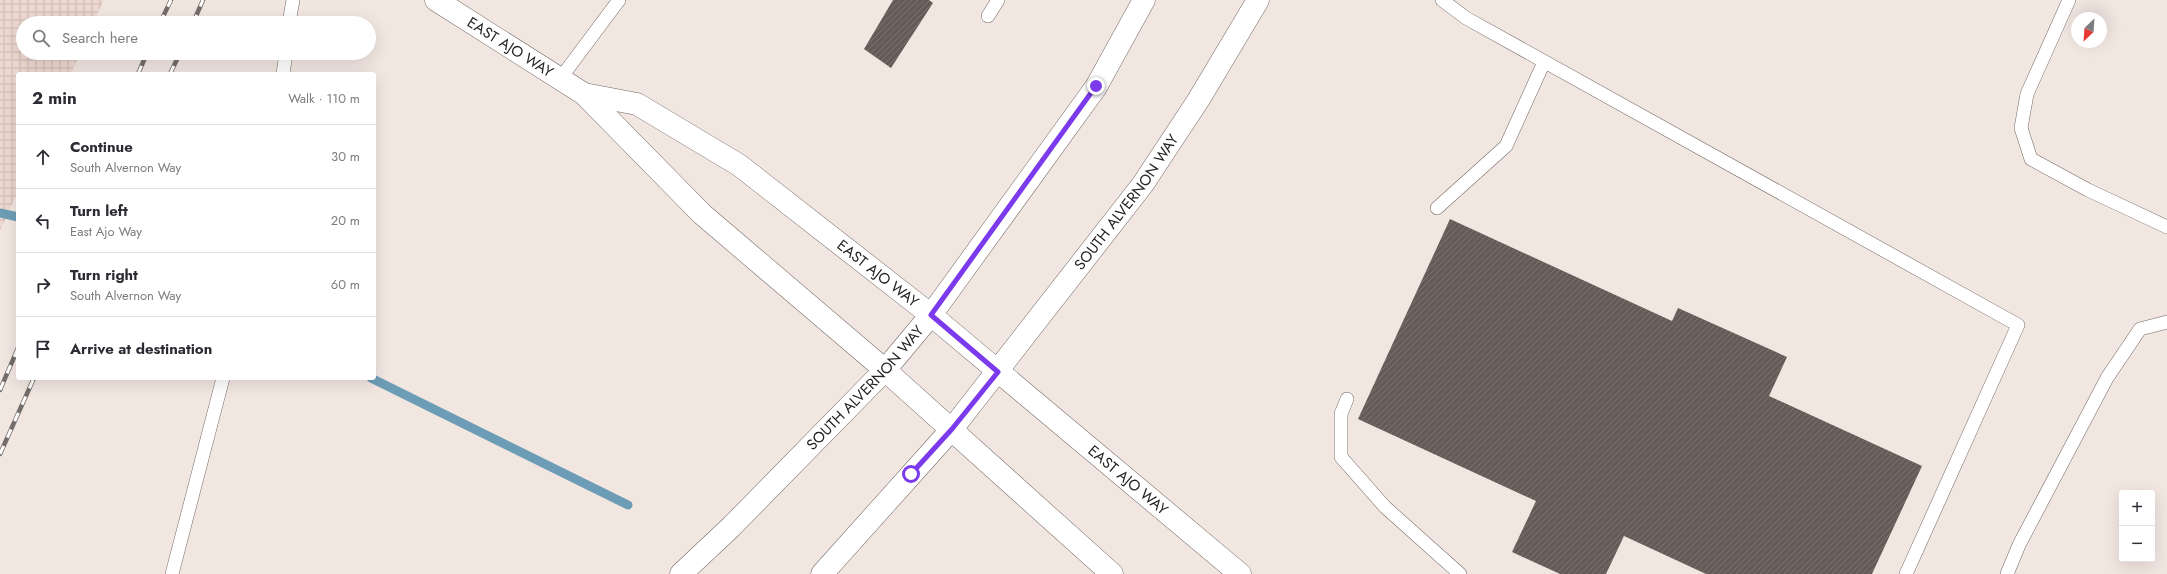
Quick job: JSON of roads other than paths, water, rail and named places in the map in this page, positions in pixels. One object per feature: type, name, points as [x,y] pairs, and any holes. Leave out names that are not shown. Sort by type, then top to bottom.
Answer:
[{"type":"main road","name":"EAST AJO WAY","points":[[436,0],[584,94],[702,214],[885,370],[1112,574]]},
{"type":"main road","name":"SOUTH ALVERNON WAY","points":[[681,574],[731,527],[885,370],[931,315],[1096,86],[1144,0]]},
{"type":"main road","name":"SOUTH ALVERNON WAY","points":[[822,574],[952,429],[998,372],[1143,184],[1199,99],[1258,0]]},
{"type":"main road","name":"EAST AJO WAY","points":[[584,94],[637,104],[739,165],[931,315],[998,372],[1066,426],[1240,574]]},
{"type":"lane","points":[[290,16],[293,0]]},
{"type":"lane","points":[[560,79],[619,0]]},
{"type":"lane","points":[[988,16],[998,0]]},
{"type":"lane","points":[[1442,0],[1466,18],[2018,325],[1906,574]]},
{"type":"lane","points":[[2070,0],[2027,94],[2021,128],[2031,159],[2088,190],[2167,227]]},
{"type":"lane","points":[[283,72],[285,60]]},
{"type":"lane","points":[[1437,208],[1506,146],[1544,62]]},
{"type":"lane","points":[[2007,574],[2019,545],[2107,378],[2140,329],[2167,322]]},
{"type":"lane","points":[[172,574],[222,380]]},
{"type":"lane","points":[[1347,399],[1341,414],[1341,457],[1385,508],[1460,574]]},
{"type":"waterway","points":[[0,213],[16,217]]},
{"type":"waterway","points":[[375,380],[628,505]]},
{"type":"railway","points":[[163,16],[171,0]]},
{"type":"railway","points":[[196,16],[203,0]]},
{"type":"railway","points":[[139,72],[144,60]]},
{"type":"railway","points":[[171,72],[177,60]]},
{"type":"railway","points":[[0,390],[16,353]]},
{"type":"railway","points":[[0,454],[33,380]]}]
